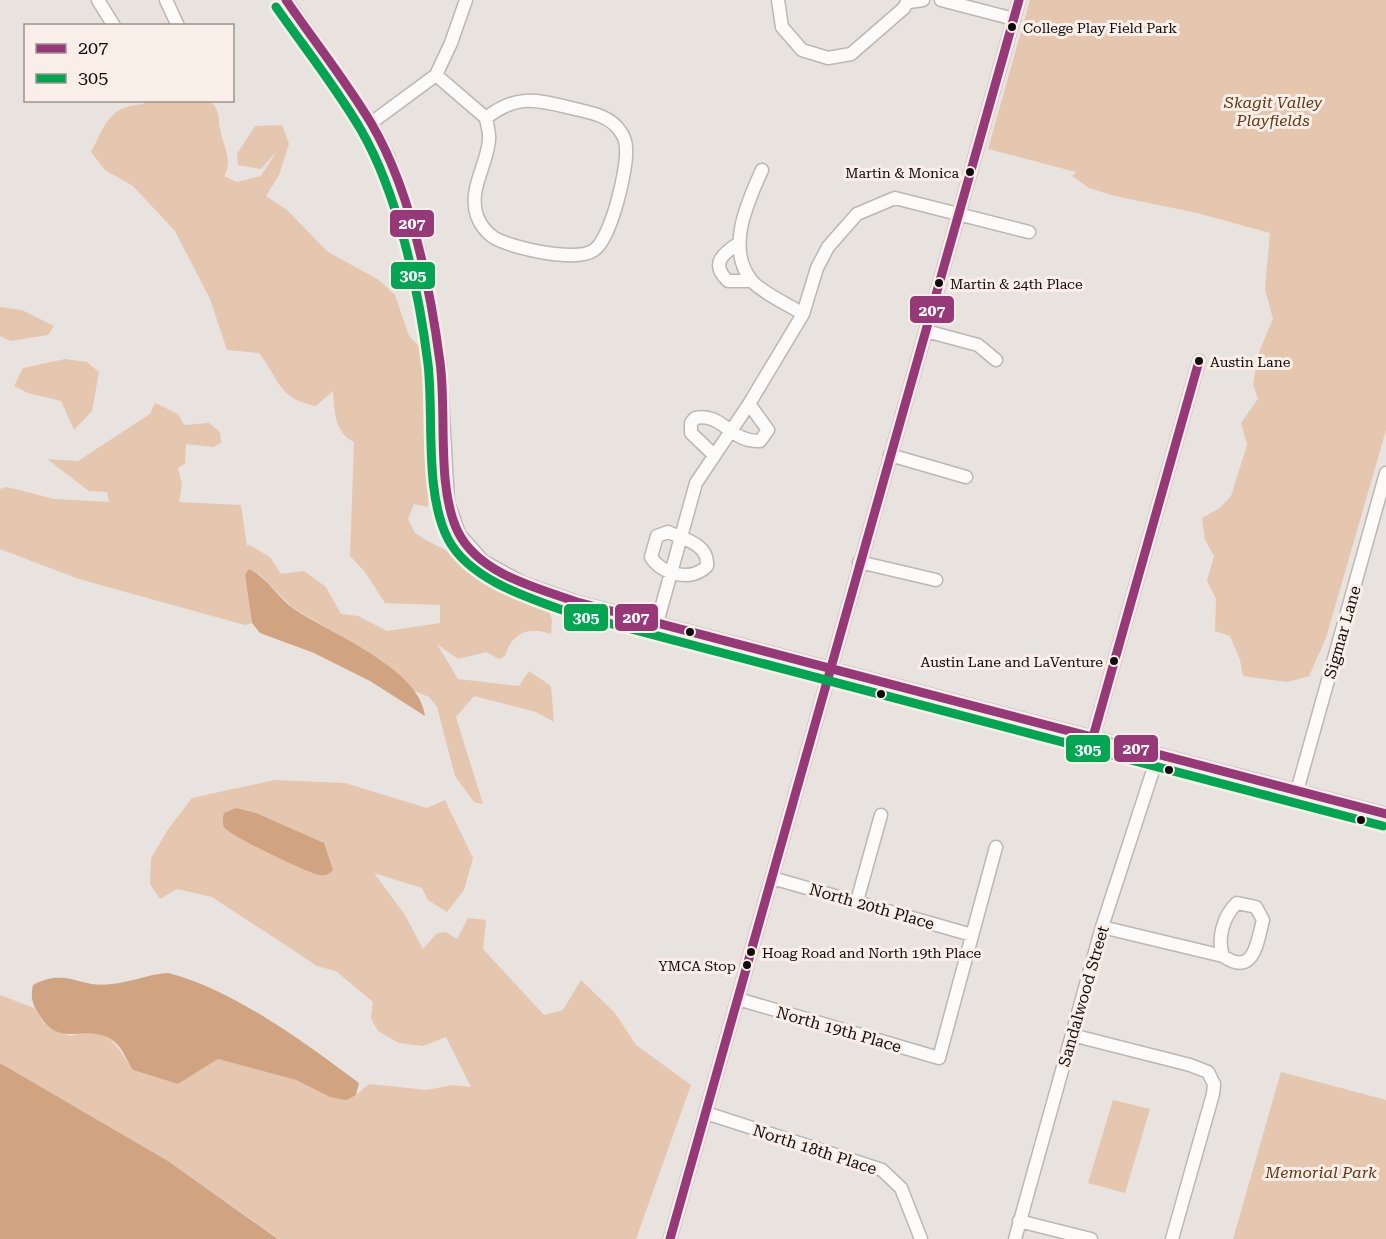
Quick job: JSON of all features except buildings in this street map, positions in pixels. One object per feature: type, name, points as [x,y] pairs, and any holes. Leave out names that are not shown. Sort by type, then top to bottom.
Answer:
[{"type":"street","points":[[98,0],[113,24]]},
{"type":"street","points":[[166,0],[177,24]]},
{"type":"street","points":[[286,0],[371,123],[389,158],[424,271],[440,363],[448,502],[459,534],[483,561],[523,582],[577,602],[1386,814]]},
{"type":"street","points":[[371,123],[436,75],[452,43],[466,0]]},
{"type":"street","points":[[778,0],[782,27],[802,50],[828,58],[851,54],[908,1],[924,0]]},
{"type":"street","points":[[941,0],[1014,20]]},
{"type":"street","points":[[670,1239],[1019,0]]},
{"type":"street","points":[[436,75],[486,118],[489,142],[475,192],[477,216],[485,231],[495,239],[563,257],[583,255],[595,250],[609,228],[626,160],[626,145],[620,131],[610,119],[534,99],[513,102],[486,118]]},
{"type":"street","points":[[752,281],[739,243],[739,231],[762,170]]},
{"type":"street","points":[[657,623],[696,483],[749,404],[803,314],[817,268],[828,247],[857,214],[895,198],[958,212],[1029,232]]},
{"type":"street","points":[[739,243],[723,254],[718,263],[720,273],[728,281],[752,281],[803,314]]},
{"type":"street","points":[[926,331],[978,345],[996,360]]},
{"type":"street","points":[[1093,737],[1199,361]]},
{"type":"street","points":[[714,455],[691,433],[695,418],[712,418],[721,423],[729,432],[750,441],[760,441],[768,430],[749,404]]},
{"type":"street","points":[[890,455],[966,477]]},
{"type":"street","name":"Sigmar Lane","points":[[1297,790],[1386,473]]},
{"type":"street","points":[[668,532],[704,551],[707,566],[701,573],[693,575],[670,573],[655,563],[651,556],[657,536],[668,532]]},
{"type":"street","points":[[859,562],[936,580]]},
{"type":"street","name":"Sandalwood Street","points":[[1014,1239],[1102,927],[1158,755]]},
{"type":"street","points":[[857,901],[881,815]]},
{"type":"street","points":[[972,935],[996,847]]},
{"type":"street","name":"North 20th Place","points":[[772,878],[972,935]]},
{"type":"street","points":[[1102,927],[1223,956],[1234,963],[1246,962],[1254,954],[1263,920],[1256,907],[1237,903],[1229,911],[1219,944],[1223,956]]},
{"type":"street","name":"North 19th Place","points":[[738,999],[939,1058],[972,935]]},
{"type":"street","points":[[1072,1035],[1190,1065],[1208,1072],[1214,1084],[1213,1095],[1172,1239]]},
{"type":"street","name":"North 18th Place","points":[[706,1113],[882,1170],[901,1188],[921,1239]]},
{"type":"street","points":[[1019,1221],[1091,1239]]},
{"type":"green space","name":"Skagit Valley Playfields","points":[[1030,0],[1386,0],[1386,430],[1326,638],[1309,676],[1287,682],[1243,676],[1240,660],[1230,636],[1215,631],[1216,599],[1207,581],[1214,556],[1205,540],[1202,518],[1220,508],[1231,496],[1247,445],[1241,423],[1258,399],[1253,384],[1259,352],[1273,319],[1265,289],[1270,233],[1197,213],[1115,196],[1089,188],[1072,176],[1076,172],[988,149]]},
{"type":"green space","points":[[145,102],[212,102],[218,113],[227,155],[228,165],[224,176],[237,182],[261,176],[277,151],[261,169],[238,165],[237,154],[255,126],[282,125],[289,144],[279,175],[266,196],[287,210],[328,252],[379,280],[395,295],[409,336],[424,351],[430,475],[428,507],[414,504],[408,519],[415,533],[424,539],[455,555],[478,572],[547,606],[552,620],[551,634],[536,631],[522,633],[512,641],[505,656],[499,659],[486,652],[458,659],[437,644],[458,679],[519,686],[529,671],[551,686],[554,722],[536,712],[474,696],[456,717],[483,804],[474,802],[455,776],[437,707],[429,697],[412,690],[383,661],[293,608],[259,574],[245,575],[252,623],[245,625],[79,579],[0,549],[0,489],[7,487],[54,499],[109,502],[107,492],[89,491],[47,459],[78,461],[150,414],[155,403],[178,414],[184,425],[209,423],[220,432],[221,443],[213,447],[186,444],[185,464],[178,468],[182,485],[179,502],[241,505],[247,546],[270,557],[281,574],[304,571],[326,587],[341,614],[358,616],[387,631],[440,623],[440,605],[385,603],[365,572],[350,556],[354,442],[339,427],[333,391],[316,406],[304,403],[294,399],[281,387],[259,353],[227,350],[210,299],[175,231],[133,186],[105,170],[91,152],[105,125],[115,113]]},
{"type":"green space","points":[[0,307],[22,310],[54,326],[48,335],[10,341],[0,336]]},
{"type":"green space","points":[[65,359],[87,362],[99,372],[92,411],[74,430],[61,401],[28,393],[14,386],[23,368]]},
{"type":"green space","points":[[275,780],[345,783],[427,808],[445,800],[473,858],[464,890],[447,912],[428,900],[422,888],[374,873],[405,915],[423,949],[437,933],[446,932],[457,939],[468,918],[486,920],[483,949],[544,1015],[563,1010],[581,980],[615,1013],[636,1045],[691,1085],[636,1239],[279,1239],[168,1161],[0,1063],[0,995],[34,1008],[44,1023],[70,1036],[83,1033],[102,1035],[115,1044],[133,1070],[178,1084],[218,1059],[296,1080],[330,1097],[356,1095],[369,1084],[427,1090],[452,1085],[471,1087],[446,1037],[423,1046],[399,1043],[378,1031],[371,1018],[373,1002],[336,971],[317,966],[212,897],[177,889],[160,899],[150,884],[151,858],[169,828],[192,798]]},
{"type":"green space","name":"Memorial Park","points":[[1281,1072],[1386,1100],[1386,1239],[1233,1239]]},
{"type":"green space","points":[[1113,1100],[1150,1109],[1125,1193],[1088,1183]]},
{"type":"shaded area","points":[[249,569],[262,577],[294,609],[391,667],[407,682],[419,699],[425,716],[370,681],[314,653],[260,633],[252,623],[245,575]]},
{"type":"shaded area","points":[[236,808],[256,813],[324,843],[333,870],[324,875],[313,873],[239,838],[223,825],[224,813]]},
{"type":"shaded area","points":[[168,973],[218,992],[268,1019],[359,1083],[356,1095],[346,1100],[330,1097],[296,1080],[218,1059],[178,1084],[133,1070],[120,1047],[107,1037],[88,1033],[63,1034],[55,1031],[40,1016],[33,1002],[33,985],[45,980],[65,978],[101,985]]},
{"type":"shaded area","points":[[0,1063],[168,1161],[278,1239],[0,1239]]},
{"type":"transit line","name":"207","points":[[286,0],[341,76],[371,123],[397,178],[424,271],[440,362],[444,472],[451,514],[458,532],[480,559],[510,578],[577,602],[1386,814]]},
{"type":"transit line","name":"207","points":[[670,1239],[1019,0]]},
{"type":"transit line","name":"305","points":[[276,7],[351,114],[374,155],[386,183],[413,275],[424,336],[430,385],[431,454],[440,520],[448,539],[458,554],[471,566],[486,577],[521,595],[574,614],[1383,826]]},
{"type":"transit line","name":"207","points":[[1093,737],[1199,361]]},
{"type":"place","name":"College Play Field Park","points":[[1012,27]]},
{"type":"place","name":"Martin & Monica","points":[[970,172]]},
{"type":"place","name":"Martin & 24th Place","points":[[939,283]]},
{"type":"place","name":"Austin Lane","points":[[1199,361]]},
{"type":"place","name":"Austin Lane and LaVenture","points":[[1114,661]]},
{"type":"place","name":"Hoag Road and North 19th Place","points":[[751,952]]},
{"type":"place","name":"YMCA Stop","points":[[747,965]]}]
